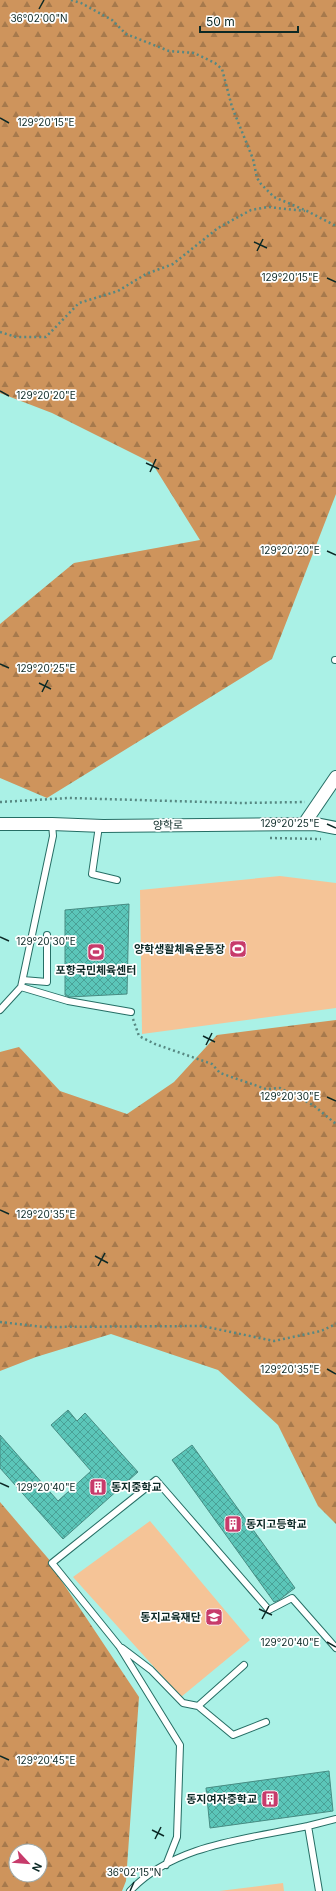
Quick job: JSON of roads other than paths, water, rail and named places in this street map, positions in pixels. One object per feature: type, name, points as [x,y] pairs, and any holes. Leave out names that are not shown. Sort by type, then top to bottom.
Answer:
[{"type":"street","points":[[304,824],[336,777]]},
{"type":"street","name":"양학로","points":[[0,824],[99,826],[304,824],[336,828]]},
{"type":"lane","points":[[0,1010],[21,987],[23,980],[53,836],[52,824]]},
{"type":"lane","points":[[99,826],[92,874],[118,880]]},
{"type":"lane","points":[[23,980],[47,982],[47,934]]},
{"type":"lane","points":[[21,987],[68,1001],[131,1012]]},
{"type":"lane","points":[[166,1865],[177,1837],[180,1745],[119,1646],[52,1563],[156,1480],[269,1610],[292,1598],[336,1648]]},
{"type":"lane","points":[[119,1646],[151,1670],[183,1703],[198,1706],[233,1735],[266,1722]]},
{"type":"lane","points":[[198,1706],[244,1665]]},
{"type":"lane","points":[[130,1891],[140,1880],[199,1849],[336,1819]]},
{"type":"lane","points":[[308,1826],[319,1891]]},
{"type":"place","name":"양학생활체육운동장","points":[[238,949]]},
{"type":"place","name":"포항국민체육센터","points":[[96,952]]},
{"type":"place","name":"동지중학교","points":[[98,1487]]},
{"type":"place","name":"동지고등학교","points":[[233,1524]]},
{"type":"place","name":"동지교육재단","points":[[214,1617]]},
{"type":"place","name":"동지여자중학교","points":[[270,1799]]}]
